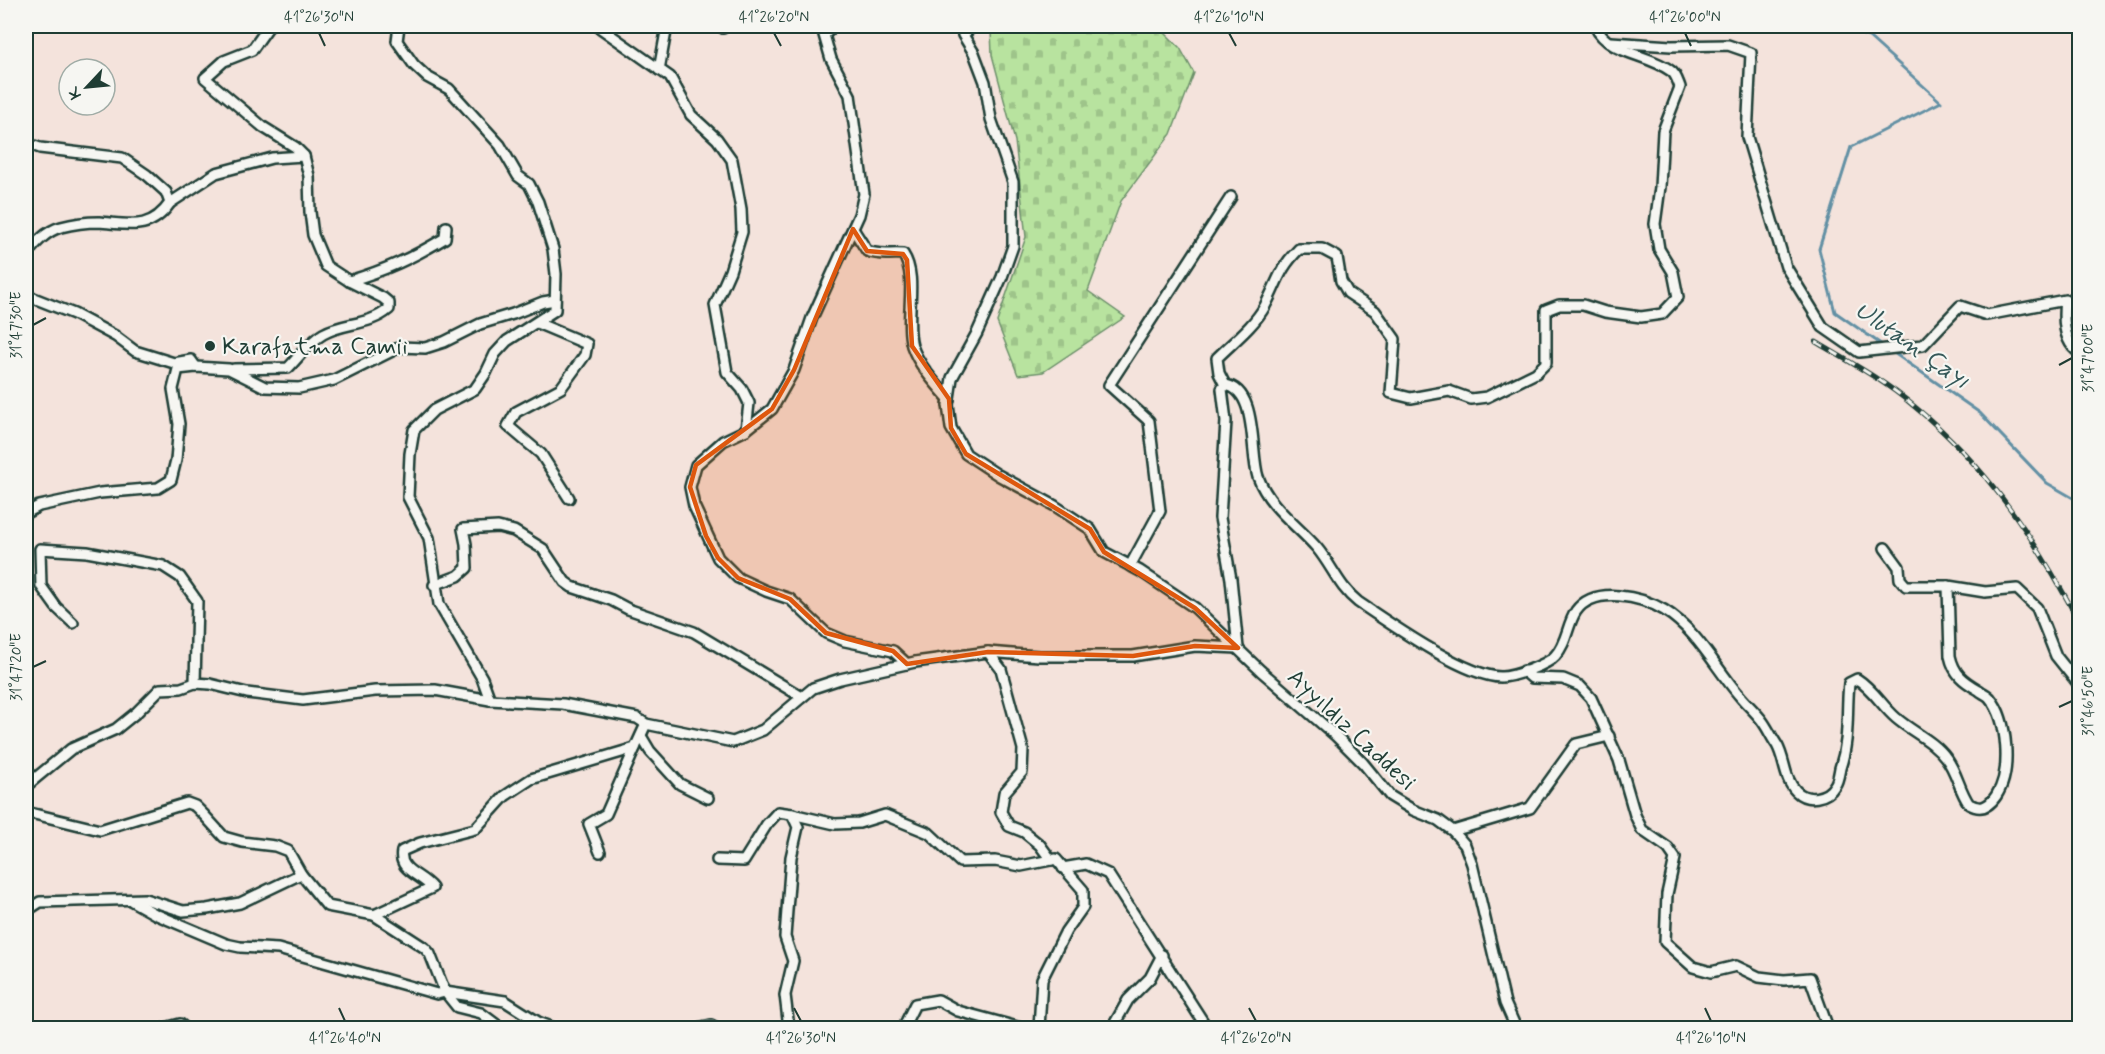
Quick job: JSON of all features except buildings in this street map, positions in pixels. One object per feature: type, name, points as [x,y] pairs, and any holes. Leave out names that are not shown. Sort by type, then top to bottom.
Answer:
[{"type":"street","points":[[26,513],[39,506],[100,493],[158,488],[171,480],[177,460],[179,424],[173,389],[178,369],[196,367],[288,368],[323,334],[346,326],[368,322],[388,309],[389,303],[383,298],[349,281],[326,266],[313,235],[309,176],[304,156],[295,147],[262,127],[205,78],[224,61],[252,50],[269,26]]},
{"type":"street","points":[[399,26],[397,41],[414,65],[427,77],[449,89],[500,145],[518,176],[529,184],[538,202],[553,249],[556,274],[555,310],[507,341],[495,354],[475,389],[434,410],[414,430],[410,454],[408,497],[429,538],[438,604],[482,678],[490,700]]},
{"type":"street","points":[[659,70],[667,26]]},
{"type":"street","points":[[834,26],[824,35],[831,59],[850,95],[864,194],[859,215],[812,318],[794,370],[772,409],[746,430],[723,441],[696,465],[690,487],[694,506],[718,558],[738,578],[790,599],[826,633],[845,641],[893,651],[906,664]]},
{"type":"street","name":"Ayyıldız Caddesi","points":[[973,26],[963,35],[974,53],[985,82],[991,119],[1013,182],[1013,246],[977,333],[952,378],[949,399],[951,428],[966,454],[1090,529],[1104,552],[1195,608],[1261,671],[1336,736],[1363,763],[1390,796],[1413,810],[1438,819],[1453,831],[1465,845],[1472,864],[1505,1003],[1516,1029]]},
{"type":"street","points":[[1595,26],[1608,42],[1629,54],[1652,60],[1673,72],[1680,87],[1663,131],[1660,187],[1655,224],[1659,249],[1673,272],[1678,297],[1662,314],[1641,317],[1605,312],[1583,305],[1559,305],[1546,310],[1546,363],[1536,373],[1487,397],[1471,399],[1449,391],[1411,398],[1391,393],[1395,339],[1375,311],[1348,293],[1341,281],[1337,257],[1322,249],[1299,249],[1286,262],[1265,307],[1251,325],[1217,358],[1219,372],[1225,385],[1238,389],[1243,395],[1251,425],[1258,478],[1265,491],[1274,505],[1317,548],[1347,593],[1425,645],[1475,671],[1500,677],[1512,677],[1554,658],[1564,643],[1577,610],[1585,603],[1599,597],[1614,595],[1630,597],[1664,610],[1694,637],[1738,695],[1763,722],[1779,749],[1790,783],[1797,792],[1807,798],[1817,798],[1827,794],[1835,785],[1848,736],[1850,683],[1857,679],[1879,699],[1894,717],[1937,748],[1953,768],[1969,804],[1977,808],[1985,807],[1995,798],[2002,786],[2006,744],[2002,722],[1990,697],[1963,681],[1956,675],[1952,666],[1948,586]]},
{"type":"street","points":[[599,27],[670,77],[691,115],[717,139],[732,160],[741,209],[742,232],[730,271],[715,305],[728,372],[742,389],[749,403],[746,430]]},
{"type":"street","points":[[1608,42],[1671,46],[1728,45],[1751,53],[1747,137],[1786,267],[1823,327],[1859,352],[1923,345],[1960,306],[1987,315],[2065,300],[2063,320],[2074,350],[2079,353]]},
{"type":"street","points":[[26,143],[40,148],[122,158],[147,175],[166,192],[170,203]]},
{"type":"street","points":[[26,255],[39,239],[60,227],[95,222],[135,226],[162,214],[170,203],[216,172],[272,158],[304,156]]},
{"type":"street","points":[[1130,566],[1160,511],[1151,432],[1149,421],[1109,385],[1231,197]]},
{"type":"street","points":[[349,281],[398,265],[425,250],[445,238],[446,227]]},
{"type":"street","points":[[853,229],[867,251],[879,256],[892,253],[903,254],[907,260],[911,288],[912,345],[927,373],[949,399]]},
{"type":"street","points":[[26,295],[74,314],[115,336],[135,351],[174,363],[191,360],[196,367]]},
{"type":"street","points":[[229,369],[265,387],[299,388],[334,380],[400,347],[425,348],[444,342],[480,324],[555,300]]},
{"type":"street","points":[[537,323],[587,345],[585,355],[561,388],[516,412],[508,426],[541,454],[569,498]]},
{"type":"street","points":[[26,786],[71,749],[116,729],[160,689],[181,688],[195,683],[303,700],[375,691],[435,690],[490,700],[563,704],[637,718],[646,724],[733,742],[762,730],[813,688],[840,679],[906,664],[988,652],[1039,656],[1133,656],[1195,646],[1238,648],[1220,518],[1226,421],[1222,389],[1225,385]]},
{"type":"street","points":[[434,585],[458,576],[467,568],[463,529],[498,528],[514,531],[543,549],[565,582],[572,587],[694,632],[802,697]]},
{"type":"street","points":[[1885,548],[1899,567],[1900,579],[1906,586],[1948,586],[1985,592],[2017,589],[2037,608],[2055,656],[2079,686]]},
{"type":"street","points":[[73,623],[56,608],[41,586],[40,549],[87,552],[163,566],[180,577],[197,601],[195,683]]},
{"type":"street","points":[[988,652],[1001,669],[1023,749],[1022,772],[1004,793],[1001,812],[1009,826],[1024,832],[1040,845],[1051,860]]},
{"type":"street","points":[[1524,671],[1532,678],[1563,679],[1580,686],[1592,698],[1619,760],[1635,815],[1642,830],[1668,848],[1676,858],[1667,894],[1665,942],[1693,966],[1712,972],[1736,966],[1759,977],[1784,980],[1810,978],[1828,1029]]},
{"type":"street","points":[[600,852],[589,824],[606,814],[646,724]]},
{"type":"street","points":[[641,736],[650,751],[680,784],[708,798]]},
{"type":"street","points":[[1453,831],[1530,808],[1576,744],[1609,736]]},
{"type":"street","points":[[374,915],[432,888],[403,865],[400,859],[402,851],[420,843],[475,828],[505,796],[531,779],[635,748]]},
{"type":"street","points":[[26,812],[100,830],[187,803],[195,806],[224,837],[275,846],[288,851],[301,874],[327,906],[374,915],[425,948],[430,954],[445,992],[457,1007],[481,1013],[501,1029]]},
{"type":"street","points":[[717,860],[744,861],[767,824],[778,812],[835,824],[859,823],[885,815],[929,833],[960,862],[995,861],[1021,866],[1056,860],[1083,890],[1083,907],[1066,931],[1042,979],[1039,1029]]},
{"type":"street","points":[[789,1029],[785,995],[793,961],[785,936],[791,857],[798,826],[792,814]]},
{"type":"street","points":[[1063,868],[1086,864],[1108,874],[1207,1029]]},
{"type":"street","points":[[26,910],[40,902],[145,899],[183,911],[207,909],[240,903],[301,874]]},
{"type":"street","points":[[132,901],[155,914],[226,944],[278,949],[436,994],[445,992],[505,1001],[538,1022],[554,1029]]},
{"type":"street","points":[[1115,1023],[1128,1000],[1150,978],[1162,956]]},
{"type":"street","points":[[903,1029],[915,1004],[938,1000],[958,1011],[1021,1029]]},
{"type":"street","points":[[165,1029],[180,1024],[185,1029]]},
{"type":"street","points":[[697,1029],[711,1025],[717,1029]]},
{"type":"highlighted area","points":[[853,229],[867,251],[903,254],[907,260],[912,346],[949,399],[951,428],[966,454],[1090,529],[1104,552],[1195,608],[1238,648],[1195,646],[1133,656],[988,652],[907,664],[893,651],[826,633],[790,599],[738,578],[718,558],[706,536],[690,487],[696,465],[772,409],[794,370]]},
{"type":"green space","points":[[995,26],[1104,26],[1115,28],[1158,26],[1180,48],[1194,73],[1171,134],[1121,201],[1088,291],[1125,317],[1043,372],[1018,375],[997,322],[1026,237],[1015,141],[992,55],[991,30]]},
{"type":"waterway","name":"Ulutan Çayı","points":[[1841,26],[1869,37],[1941,102],[1851,147],[1819,249],[1835,312],[1885,347]]},
{"type":"waterway","name":"Ulutan Çayı","points":[[1891,351],[1980,413],[2047,483],[2080,502]]},
{"type":"railway","points":[[1816,342],[1867,372],[1904,398],[1965,454],[1988,480],[2028,535],[2080,624]]},
{"type":"place","name":"Karafatma Camii","points":[[210,346]]}]
